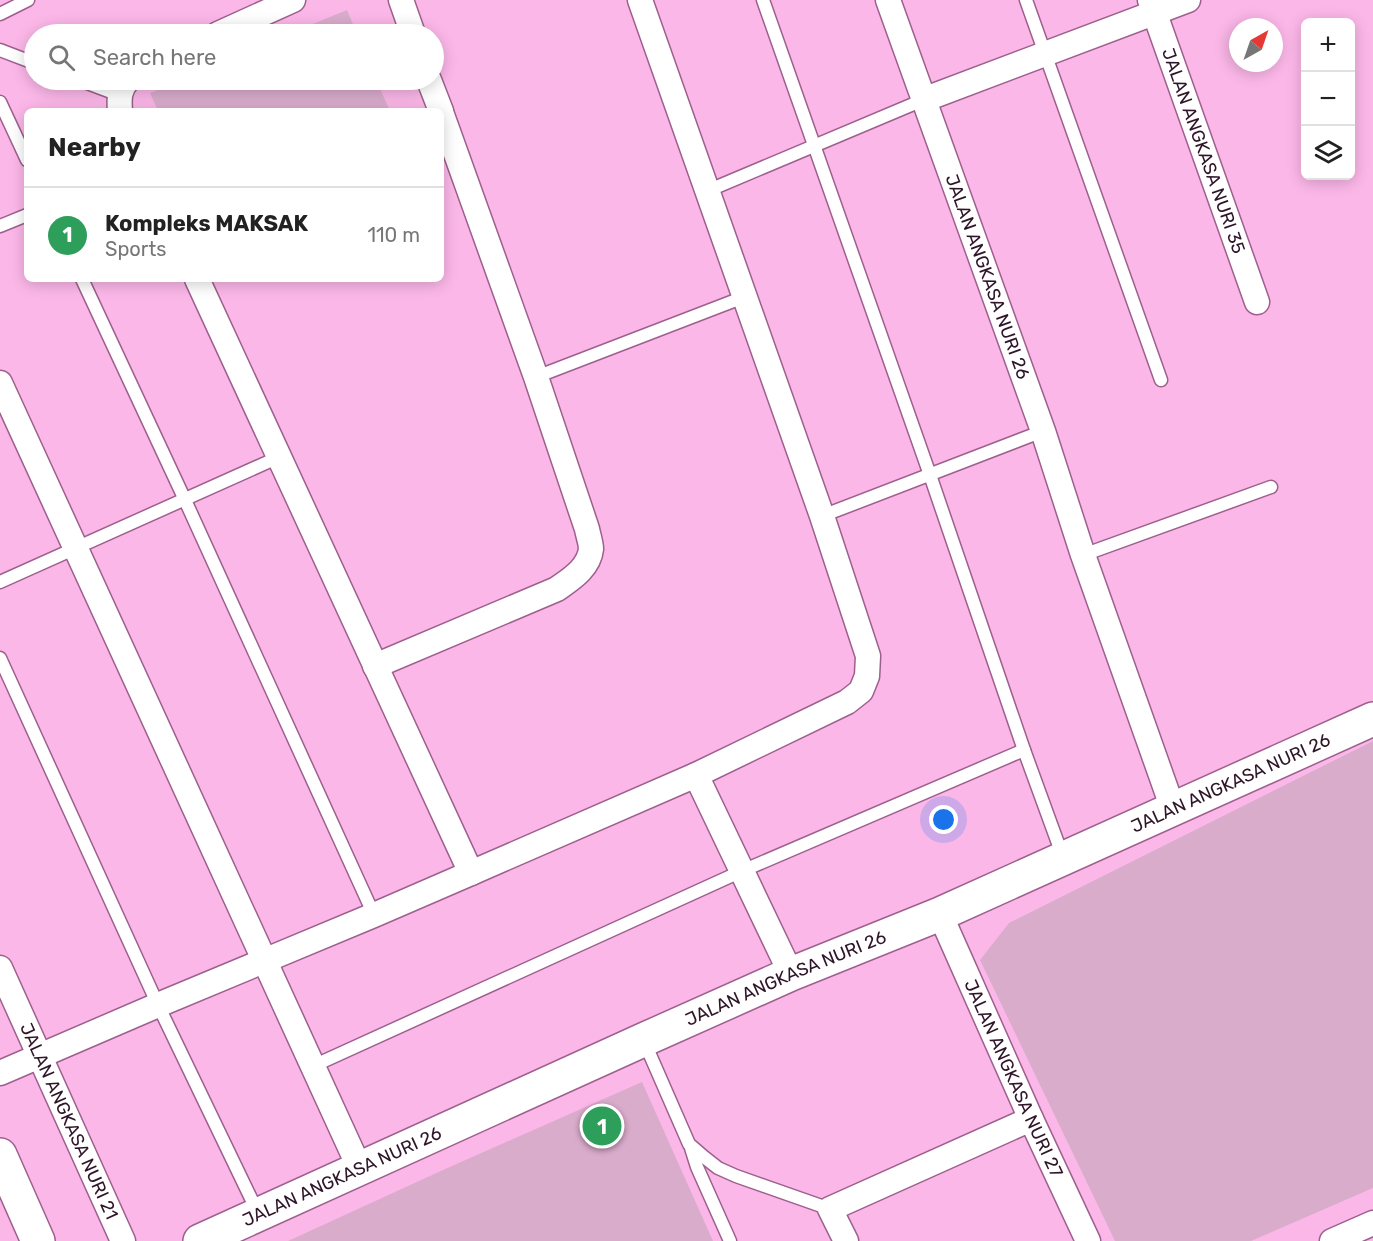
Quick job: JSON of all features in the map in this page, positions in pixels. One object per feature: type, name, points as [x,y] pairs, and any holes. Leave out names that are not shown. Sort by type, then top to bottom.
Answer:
[{"type":"street","points":[[240,24],[292,0]]},
{"type":"street","points":[[401,0],[409,24]]},
{"type":"street","points":[[0,1073],[374,915],[696,775],[847,702],[861,691],[867,676],[868,656],[822,516],[640,0]]},
{"type":"street","name":"JALAN ANGKASA NURI 26","points":[[888,0],[1043,432],[1083,555],[1173,809]]},
{"type":"street","points":[[923,100],[1046,54],[1152,6],[1188,0]]},
{"type":"street","name":"JALAN ANGKASA NURI 35","points":[[1152,6],[1257,302]]},
{"type":"street","points":[[433,90],[440,108]]},
{"type":"street","points":[[375,666],[557,589],[575,576],[585,565],[591,549],[587,529],[536,377],[444,119]]},
{"type":"street","points":[[198,282],[471,873]]},
{"type":"street","points":[[0,383],[359,1167]]},
{"type":"street","name":"JALAN ANGKASA NURI 26","points":[[200,1241],[359,1167],[791,974],[940,914],[1373,719]]},
{"type":"street","points":[[696,775],[791,974]]},
{"type":"street","name":"JALAN ANGKASA NURI 27","points":[[940,914],[1031,1119],[1089,1241]]},
{"type":"street","name":"JALAN ANGKASA NURI 21","points":[[0,968],[123,1241]]},
{"type":"street","points":[[846,1241],[830,1209],[1031,1119]]},
{"type":"street","points":[[0,1155],[38,1241]]},
{"type":"street","points":[[1332,1241],[1373,1223]]},
{"type":"lane","points":[[0,14],[28,0]]},
{"type":"lane","points":[[764,0],[1024,750],[1064,858]]},
{"type":"lane","points":[[1026,0],[1161,380]]},
{"type":"lane","points":[[0,50],[24,59]]},
{"type":"lane","points":[[108,90],[122,95]]},
{"type":"lane","points":[[707,191],[923,100]]},
{"type":"lane","points":[[0,102],[24,154]]},
{"type":"lane","points":[[0,226],[24,216]]},
{"type":"lane","points":[[83,282],[374,915]]},
{"type":"lane","points":[[536,377],[744,297]]},
{"type":"lane","points":[[822,516],[1043,432]]},
{"type":"lane","points":[[0,582],[279,457]]},
{"type":"lane","points":[[1083,555],[1271,487]]},
{"type":"lane","points":[[0,658],[158,1005],[258,1214]]},
{"type":"lane","points":[[312,1066],[742,871],[1024,750]]},
{"type":"lane","points":[[643,1040],[730,1241]]},
{"type":"lane","points":[[689,1144],[718,1168],[830,1209]]},
{"type":"shaded area","points":[[347,10],[353,24],[313,24]]},
{"type":"shaded area","points":[[157,90],[381,90],[389,108],[157,108],[150,93]]},
{"type":"shaded area","points":[[1373,741],[1373,1188],[1251,1241],[1115,1241],[980,960],[1009,923]]},
{"type":"shaded area","points":[[642,1082],[713,1241],[288,1241],[443,1170]]},
{"type":"place","name":"Kompleks MAKSAK","points":[[602,1126]]}]
